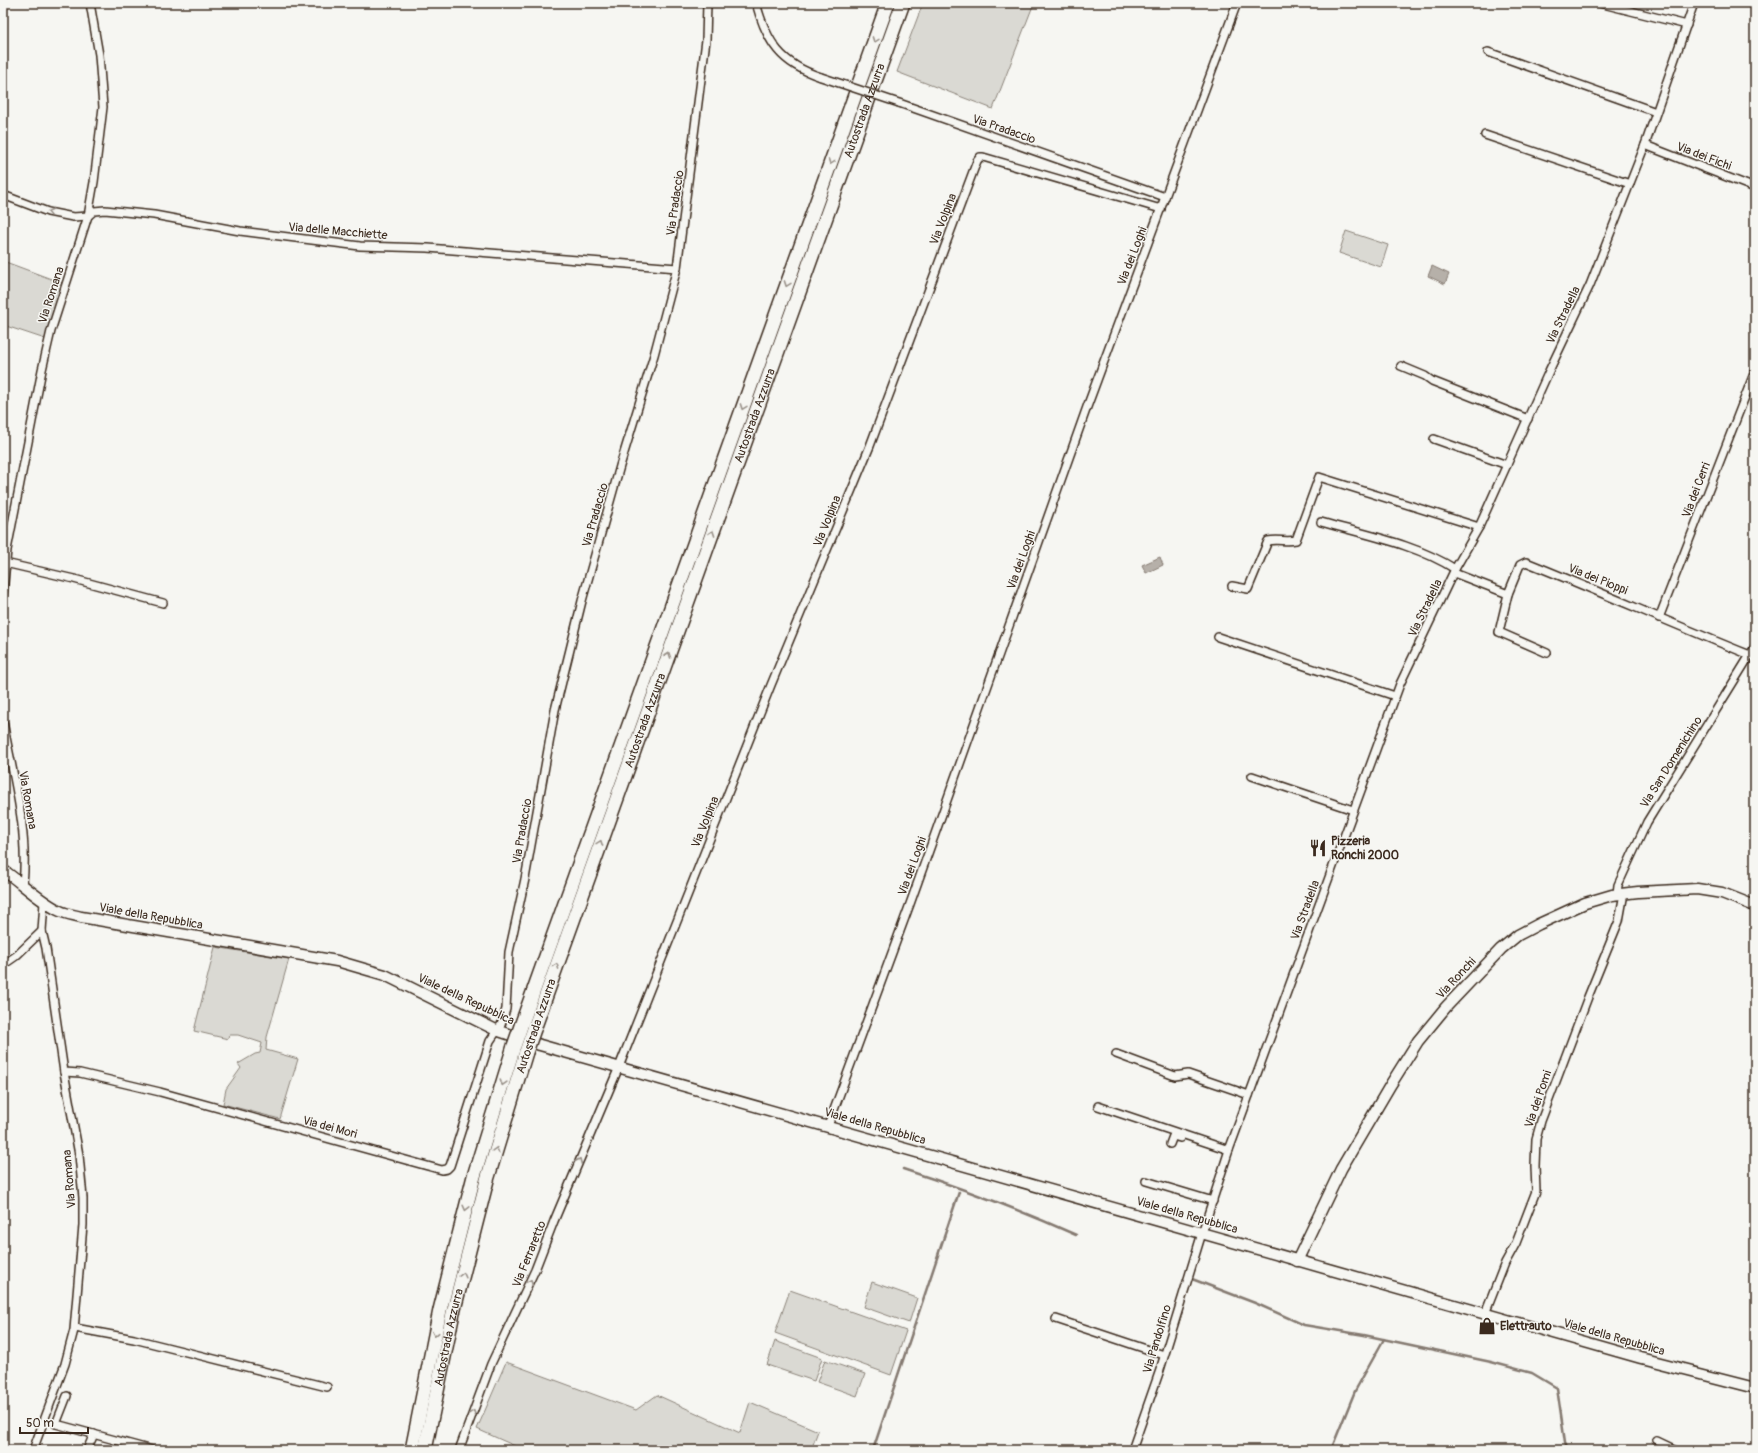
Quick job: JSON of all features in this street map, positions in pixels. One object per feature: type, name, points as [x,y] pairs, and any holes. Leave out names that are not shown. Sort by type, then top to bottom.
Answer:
[{"type":"highway","name":"Autostrada Azzurra","points":[[412,1450],[440,1310],[474,1176],[888,3]]},
{"type":"highway","name":"Autostrada Azzurra","points":[[527,1027],[903,3]]},
{"type":"highway","name":"Autostrada Azzurra","points":[[425,1450],[453,1313],[520,1049]]},
{"type":"main road","name":"Viale della Repubblica","points":[[3,870],[23,884],[44,902],[61,911],[81,917],[337,961],[385,974],[496,1030],[540,1045],[1641,1358],[1755,1387]]},
{"type":"main road","name":"Via Ronchi","points":[[1297,1261],[1341,1169],[1391,1084],[1418,1042],[1446,1007],[1501,948],[1518,935],[1585,903],[1620,894],[1697,889],[1722,893],[1755,906]]},
{"type":"street","name":"Via Romana","points":[[3,594],[5,563],[42,370],[51,331],[88,216],[94,182],[103,107],[99,55],[90,3]]},
{"type":"street","name":"Via Pradaccio","points":[[496,1030],[501,1025],[506,1009],[509,952],[525,879],[556,710],[582,601],[620,466],[654,355],[677,268],[691,169],[706,40],[707,3]]},
{"type":"street","name":"Via Pradaccio","points":[[756,3],[771,42],[784,58],[803,71],[899,103],[1165,197]]},
{"type":"street","name":"Via dei Loghi","points":[[828,1126],[913,897],[1087,407],[1237,3]]},
{"type":"street","points":[[1599,3],[1687,25]]},
{"type":"street","name":"Via Stradella","points":[[1202,1233],[1228,1152],[1395,696],[1455,571],[1479,527],[1549,371],[1590,285],[1645,145],[1694,3]]},
{"type":"street","points":[[1488,52],[1656,112]]},
{"type":"street","points":[[1485,135],[1630,184]]},
{"type":"street","name":"Via dei Fichi","points":[[1645,145],[1755,188]]},
{"type":"street","name":"Via Volpina","points":[[619,1067],[771,685],[870,446],[977,161],[980,157],[983,157],[1161,209]]},
{"type":"street","name":"Via delle Macchiette","points":[[3,195],[48,212],[73,217],[88,216],[94,212],[105,210],[154,215],[240,230],[360,246],[428,248],[677,268]]},
{"type":"street","points":[[1401,366],[1425,376],[1432,381],[1528,418]]},
{"type":"street","name":"Via dei Cerri","points":[[1659,618],[1755,371]]},
{"type":"street","points":[[1434,438],[1507,465]]},
{"type":"street","points":[[1232,586],[1248,589],[1268,541],[1274,540],[1289,542],[1296,540],[1319,477],[1479,527]]},
{"type":"street","points":[[1321,522],[1407,547],[1446,563],[1455,571],[1508,594]]},
{"type":"street","name":"Via dei Pioppi","points":[[1547,653],[1500,632],[1508,594],[1520,565],[1526,562],[1750,655]]},
{"type":"street","points":[[5,563],[74,579],[163,603]]},
{"type":"street","points":[[1218,637],[1395,696]]},
{"type":"street","name":"Via San Domenichino","points":[[1620,894],[1618,886],[1647,822],[1755,646]]},
{"type":"street","name":"Via Romana","points":[[3,721],[24,835],[25,859],[23,884]]},
{"type":"street","points":[[1252,776],[1353,810]]},
{"type":"street","name":"Via dei Pomi","points":[[1485,1314],[1505,1263],[1516,1243],[1536,1191],[1536,1139],[1588,997],[1619,921],[1620,894]]},
{"type":"street","name":"Via Romana","points":[[33,1450],[65,1364],[75,1328],[83,1233],[83,1198],[79,1155],[64,1072],[46,948],[42,931],[44,902]]},
{"type":"street","points":[[3,965],[16,956],[42,931]]},
{"type":"street","name":"Via dei Mori","points":[[64,1072],[80,1073],[160,1092],[442,1170],[450,1166],[490,1041],[496,1030]]},
{"type":"street","points":[[1116,1054],[1175,1076],[1188,1074],[1249,1095]]},
{"type":"street","name":"Via Ferraretto","points":[[459,1450],[491,1364],[536,1270],[554,1221],[619,1067]]},
{"type":"street","points":[[1098,1106],[1228,1152]]},
{"type":"street","points":[[1170,1144],[1173,1136],[1228,1152]]},
{"type":"street","points":[[1146,1181],[1213,1200]]},
{"type":"street","name":"Via Pandolfino","points":[[1132,1450],[1164,1355],[1202,1233]]},
{"type":"street","points":[[1056,1319],[1164,1355]]},
{"type":"street","points":[[75,1328],[134,1338],[327,1388]]},
{"type":"street","points":[[67,1396],[56,1424],[152,1450]]},
{"type":"street","points":[[87,1450],[94,1434]]},
{"type":"street","points":[[1656,1441],[1675,1450]]},
{"type":"shaded area","points":[[923,3],[1034,3],[993,109],[897,72]]},
{"type":"shaded area","points":[[1346,231],[1388,245],[1381,267],[1339,253]]},
{"type":"shaded area","points":[[3,261],[62,283],[45,339],[3,325]]},
{"type":"shaded area","points":[[1432,266],[1449,274],[1445,284],[1428,276]]},
{"type":"shaded area","points":[[1160,557],[1163,565],[1146,573],[1142,565]]},
{"type":"shaded area","points":[[215,947],[289,959],[267,1037],[266,1050],[298,1059],[280,1119],[223,1104],[226,1089],[241,1068],[238,1064],[255,1054],[260,1053],[262,1043],[238,1035],[229,1035],[228,1039],[194,1031]]},
{"type":"shaded area","points":[[872,1282],[917,1298],[909,1323],[864,1307]]},
{"type":"shaded area","points":[[790,1290],[906,1331],[891,1375],[775,1333]]},
{"type":"shaded area","points":[[775,1341],[822,1358],[814,1381],[767,1365]]},
{"type":"shaded area","points":[[825,1360],[865,1374],[857,1396],[817,1382]]},
{"type":"shaded area","points":[[506,1362],[636,1410],[657,1395],[740,1433],[750,1402],[818,1431],[811,1450],[524,1450],[477,1429]]},
{"type":"waterway","points":[[903,1169],[991,1200],[1076,1235]]},
{"type":"waterway","points":[[873,1450],[959,1192]]},
{"type":"waterway","points":[[1192,1279],[1255,1303],[1304,1325],[1364,1335],[1491,1362],[1532,1373],[1557,1388],[1565,1443],[1568,1450]]},
{"type":"waterway","points":[[1331,1450],[1355,1391],[1384,1339]]},
{"type":"waterway","points":[[1305,1450],[1308,1448],[1314,1450]]},
{"type":"place","name":"Pizzeria Ronchi 2000","points":[[1318,848]]},
{"type":"place","name":"Elettrauto","points":[[1487,1326]]}]
